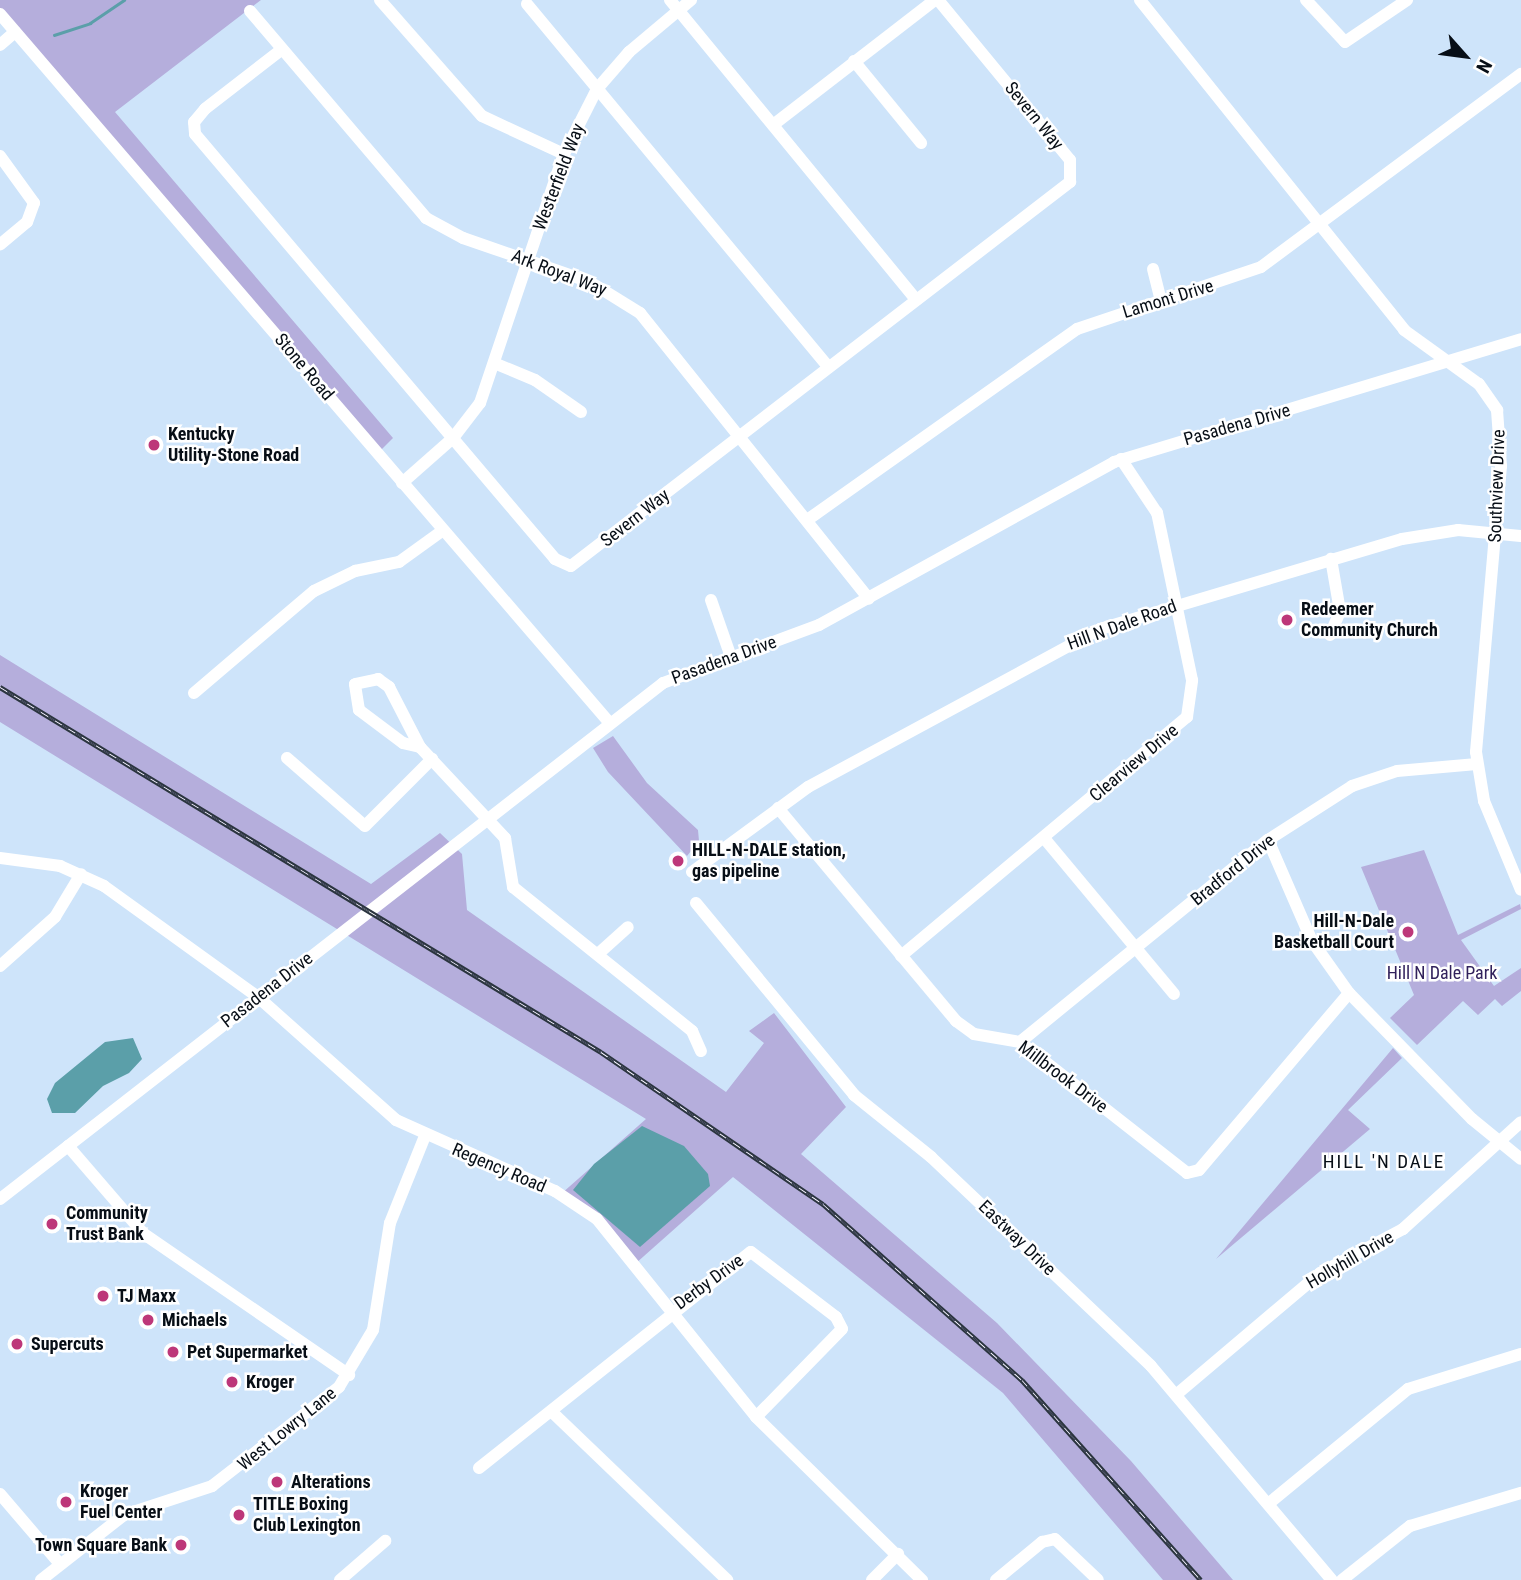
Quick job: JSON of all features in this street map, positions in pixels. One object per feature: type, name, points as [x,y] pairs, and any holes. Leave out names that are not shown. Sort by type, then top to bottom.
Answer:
[{"type":"street","points":[[380,0],[482,116],[564,154]]},
{"type":"street","name":"Westerfield Way","points":[[401,483],[453,438],[476,410],[564,154],[597,89],[674,5],[691,0]]},
{"type":"street","name":"Severn Way","points":[[281,50],[205,109],[194,122],[195,134],[453,438],[566,566],[743,434],[1074,173],[937,0],[773,125]]},
{"type":"street","name":"Southview Drive","points":[[1140,0],[1316,224],[1404,330],[1479,384],[1497,410],[1496,531],[1476,764],[1484,801],[1521,890]]},
{"type":"street","points":[[1306,0],[1345,42],[1407,0]]},
{"type":"street","points":[[527,4],[828,367]]},
{"type":"street","points":[[674,5],[916,300]]},
{"type":"street","name":"Ark Royal Way","points":[[250,11],[417,210],[455,234],[528,260],[625,300],[743,434],[810,518],[869,599]]},
{"type":"street","name":"Stone Road","points":[[0,14],[608,721]]},
{"type":"street","points":[[0,45],[15,32]]},
{"type":"street","points":[[854,61],[921,143]]},
{"type":"street","name":"Lamont Drive","points":[[810,518],[1067,335],[1161,300],[1250,273],[1521,74]]},
{"type":"street","points":[[0,156],[34,205],[27,222],[0,245]]},
{"type":"street","points":[[1153,269],[1161,300]]},
{"type":"street","name":"Pasadena Drive","points":[[0,1199],[388,897],[608,721],[663,683],[819,625],[1121,459],[1521,339]]},
{"type":"street","points":[[494,363],[535,380],[581,412]]},
{"type":"street","name":"Clearview Drive","points":[[901,956],[1187,717],[1192,680],[1154,504],[1121,459]]},
{"type":"street","points":[[194,693],[314,591],[355,571],[399,562],[442,531]]},
{"type":"street","name":"Hill N Dale Road","points":[[692,872],[778,808],[1060,647],[1176,605],[1331,559],[1432,533],[1496,531],[1521,536]]},
{"type":"street","points":[[1330,635],[1340,611],[1331,559]]},
{"type":"street","points":[[711,600],[731,657]]},
{"type":"street","points":[[420,747],[403,743],[359,710],[352,694],[355,684],[378,679],[389,687],[420,747],[488,816],[505,838],[513,887],[692,1031],[701,1051]]},
{"type":"street","points":[[287,758],[365,826],[432,759]]},
{"type":"street","name":"Bradford Drive","points":[[1020,1042],[1268,840],[1367,779],[1476,764]]},
{"type":"street","name":"Millbrook Drive","points":[[778,808],[965,1029],[1020,1042],[1181,1170],[1193,1173],[1349,993]]},
{"type":"street","points":[[1044,838],[1174,994]]},
{"type":"street","points":[[1268,840],[1312,941],[1349,993],[1499,1141],[1521,1159]]},
{"type":"street","name":"Regency Road","points":[[0,858],[40,861],[81,874],[258,997],[396,1120],[425,1136],[574,1202],[617,1241],[756,1418],[922,1580]]},
{"type":"street","points":[[0,966],[55,917],[81,874]]},
{"type":"street","name":"Eastway Drive","points":[[696,903],[854,1095],[951,1175],[1177,1394],[1332,1580]]},
{"type":"street","points":[[598,954],[628,926]]},
{"type":"street","name":"Hollyhill Drive","points":[[1177,1394],[1321,1273],[1403,1229],[1521,1122]]},
{"type":"street","name":"West Lowry Lane","points":[[41,1580],[124,1515],[212,1486],[247,1464],[349,1375],[378,1314],[390,1223],[425,1136]]},
{"type":"street","points":[[68,1146],[144,1234],[349,1375]]},
{"type":"street","name":"Derby Drive","points":[[479,1468],[618,1363],[670,1310],[751,1252],[840,1321],[838,1336],[756,1418]]},
{"type":"street","points":[[1268,1504],[1408,1389],[1521,1354]]},
{"type":"street","points":[[552,1412],[727,1580]]},
{"type":"street","points":[[1342,1580],[1410,1526],[1521,1493]]},
{"type":"street","points":[[0,1494],[60,1564]]},
{"type":"street","points":[[996,1580],[1042,1542],[1055,1539],[1098,1580]]},
{"type":"street","points":[[340,1580],[385,1541]]},
{"type":"street","points":[[872,1580],[898,1554]]},
{"type":"green space","points":[[0,0],[261,0],[115,112],[393,438],[377,454],[0,14]]},
{"type":"green space","points":[[0,655],[371,884],[440,833],[462,854],[467,910],[726,1092],[764,1043],[749,1031],[774,1013],[846,1107],[801,1154],[997,1323],[1131,1461],[1233,1580],[1163,1580],[1003,1393],[733,1177],[635,1264],[617,1241],[561,1194],[646,1119],[0,722]]},
{"type":"green space","points":[[613,736],[647,783],[698,830],[699,841],[687,856],[608,772],[593,748]]},
{"type":"green space","name":"Hill N Dale Park","points":[[1424,850],[1458,935],[1520,904],[1521,909],[1461,940],[1494,986],[1521,968],[1521,991],[1502,1006],[1495,999],[1478,1015],[1463,1001],[1417,1045],[1390,1018],[1414,995],[1361,867]]},
{"type":"green space","points":[[1393,1048],[1402,1058],[1348,1110],[1370,1129],[1216,1259]]},
{"type":"shaded area","points":[[133,1038],[142,1059],[129,1073],[103,1086],[75,1113],[52,1113],[47,1099],[55,1083],[105,1042]]},
{"type":"shaded area","points":[[642,1126],[684,1146],[708,1174],[710,1186],[640,1247],[573,1190],[594,1164]]},
{"type":"waterway","points":[[54,35],[90,23],[124,0]]},
{"type":"railway","points":[[0,687],[601,1052],[823,1204],[1022,1380],[1201,1580]]},
{"type":"place","name":"Kentucky Utility-Stone Road","points":[[154,445]]},
{"type":"place","name":"Redeemer Community Church","points":[[1287,620]]},
{"type":"place","name":"HILL-N-DALE station, gas pipeline","points":[[678,861]]},
{"type":"place","name":"Hill-N-Dale Basketball Court","points":[[1408,932]]},
{"type":"place","name":"Community Trust Bank","points":[[52,1224]]},
{"type":"place","name":"TJ Maxx","points":[[103,1296]]},
{"type":"place","name":"Michaels","points":[[148,1320]]},
{"type":"place","name":"Supercuts","points":[[17,1344]]},
{"type":"place","name":"Pet Supermarket","points":[[173,1352]]},
{"type":"place","name":"Kroger","points":[[232,1382]]},
{"type":"place","name":"Alterations","points":[[277,1482]]},
{"type":"place","name":"Kroger Fuel Center","points":[[66,1502]]},
{"type":"place","name":"TITLE Boxing Club Lexington","points":[[239,1515]]},
{"type":"place","name":"Town Square Bank","points":[[181,1545]]},
{"type":"district","name":"HILL 'N DALE","points":[[1384,1162]]}]
